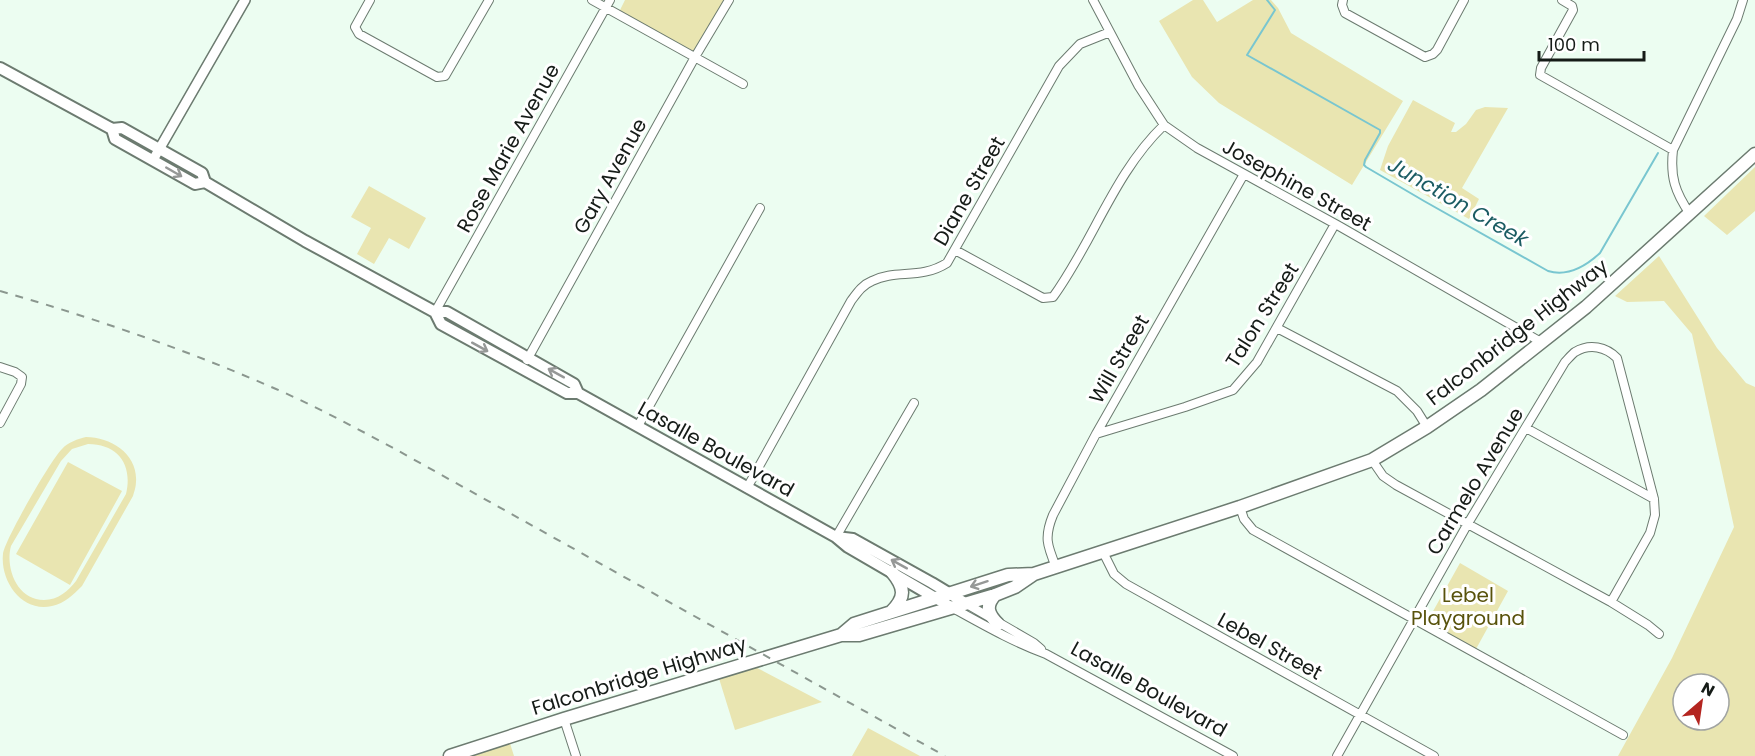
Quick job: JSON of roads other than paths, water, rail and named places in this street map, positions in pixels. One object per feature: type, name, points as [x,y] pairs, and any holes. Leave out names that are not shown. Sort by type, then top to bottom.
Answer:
[{"type":"main road","name":"Lasalle Boulevard","points":[[0,68],[112,129],[122,128],[159,148],[202,173],[205,182],[344,263],[435,312],[447,312],[574,384],[578,393]]},
{"type":"main road","name":"Lasalle Boulevard","points":[[112,129],[115,139],[195,184],[205,182]]},
{"type":"main road","name":"Falconbridge Highway","points":[[841,634],[854,624],[1008,575],[1034,574],[1240,507],[1372,460],[1427,427],[1480,390],[1586,307],[1755,154]]},
{"type":"main road","name":"Lasalle Boulevard","points":[[435,312],[441,324],[567,393],[578,393],[638,426],[836,537],[848,548],[951,607]]},
{"type":"main road","name":"Lasalle Boulevard","points":[[836,537],[853,538],[964,603]]},
{"type":"main road","points":[[891,612],[901,601],[902,596],[899,581],[892,572]]},
{"type":"main road","name":"Falconbridge Highway","points":[[450,756],[841,634],[859,635],[996,595],[1015,587],[1034,574]]},
{"type":"main road","points":[[996,595],[990,602],[988,612],[998,624]]},
{"type":"street","points":[[153,160],[245,0]]},
{"type":"street","points":[[370,0],[355,27],[359,34],[437,77],[445,76],[489,0]]},
{"type":"street","points":[[592,0],[608,4],[743,84]]},
{"type":"street","name":"Gary Avenue","points":[[522,369],[729,0]]},
{"type":"street","name":"Josephine Street","points":[[1093,0],[1138,85],[1164,125],[1197,148],[1541,342]]},
{"type":"street","points":[[1343,0],[1341,5],[1345,13],[1425,57],[1437,50],[1464,0]]},
{"type":"street","points":[[1562,0],[1572,6],[1573,10],[1541,68],[1540,75],[1673,150]]},
{"type":"street","points":[[1690,214],[1675,189],[1671,163],[1673,150],[1737,19],[1743,0]]},
{"type":"street","name":"Rose Marie Avenue","points":[[435,312],[608,4]]},
{"type":"street","name":"Diane Street","points":[[747,488],[851,301],[861,288],[872,280],[889,276],[920,274],[936,270],[947,263],[1059,66],[1080,44],[1110,32]]},
{"type":"street","points":[[955,250],[1042,298],[1053,297],[1068,276],[1130,164],[1164,125]]},
{"type":"street","name":"Will Street","points":[[1056,567],[1047,528],[1053,515],[1096,434],[1244,174]]},
{"type":"street","points":[[638,426],[760,208]]},
{"type":"street","name":"Talon Street","points":[[1096,434],[1233,390],[1257,362],[1335,224]]},
{"type":"street","points":[[1277,328],[1397,391],[1407,400],[1427,427]]},
{"type":"street","name":"Carmelo Avenue","points":[[1337,756],[1467,525],[1564,363],[1576,351],[1592,347],[1601,348],[1617,358],[1654,499]]},
{"type":"street","points":[[0,367],[22,377],[19,389],[0,423]]},
{"type":"street","points":[[836,537],[914,403]]},
{"type":"street","points":[[1526,428],[1654,499],[1655,515],[1650,532],[1611,602]]},
{"type":"street","points":[[1372,460],[1383,476],[1467,525],[1611,602],[1659,634]]},
{"type":"street","points":[[1240,507],[1253,530],[1623,735]]},
{"type":"street","name":"Lebel Street","points":[[1103,552],[1114,574],[1126,584],[1434,756]]},
{"type":"street","name":"Lasalle Boulevard","points":[[964,603],[1034,643],[1047,654]]},
{"type":"street","name":"Lasalle Boulevard","points":[[951,607],[1002,635],[1047,654],[1233,756]]},
{"type":"street","points":[[564,719],[576,756]]},
{"type":"waterway","name":"Junction Creek","points":[[1267,0],[1275,10],[1247,55],[1380,130],[1365,160],[1366,167],[1548,271],[1563,273],[1576,269],[1600,253],[1658,153]]},
{"type":"railway","points":[[0,291],[70,312],[174,348],[321,410],[945,756]]},
{"type":"park label","name":"Lebel Playground","points":[[1468,606]]}]
